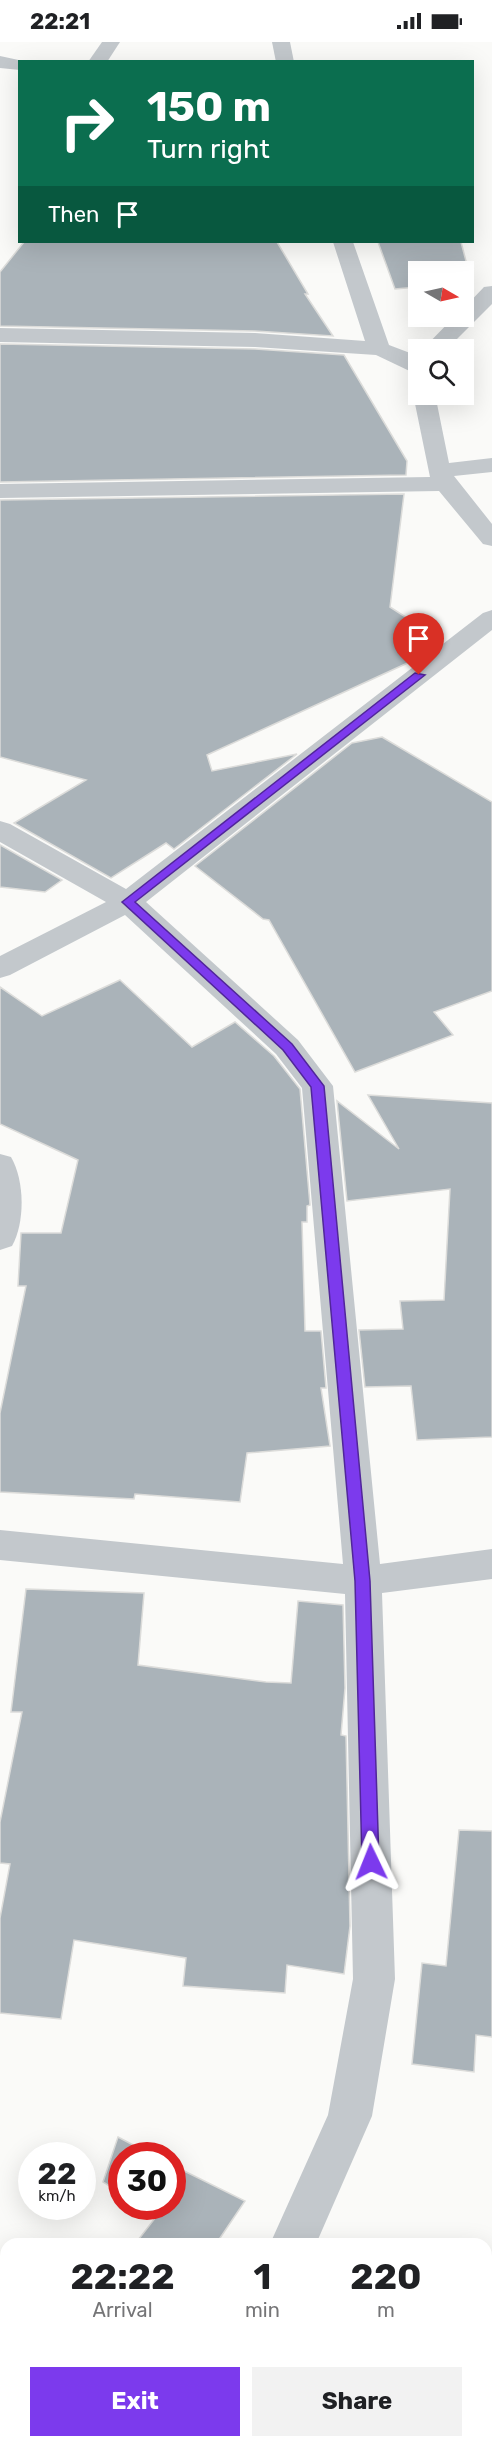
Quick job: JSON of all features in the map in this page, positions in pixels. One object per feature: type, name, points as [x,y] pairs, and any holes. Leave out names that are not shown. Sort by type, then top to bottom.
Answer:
[{"type":"street","points":[[98,60],[111,42]]},
{"type":"street","points":[[281,42],[285,60]]},
{"type":"street","points":[[0,62],[18,64]]},
{"type":"street","points":[[343,243],[379,349]]},
{"type":"street","points":[[444,339],[492,292]]},
{"type":"street","points":[[0,335],[255,340],[379,349],[408,361]]},
{"type":"street","points":[[426,405],[442,477],[492,539]]},
{"type":"street","points":[[0,491],[442,477],[492,465]]},
{"type":"street","points":[[0,968],[128,902],[492,618]]},
{"type":"street","points":[[0,830],[128,902],[287,1047],[317,1086],[363,1581],[374,1979],[350,2116],[296,2238]]},
{"type":"street","points":[[0,1165],[6,1212],[0,1238]]},
{"type":"street","points":[[0,1545],[363,1581],[492,1564]]},
{"type":"building","points":[[23,243],[278,243],[308,294],[305,294],[333,336],[255,331],[0,326],[0,272]]},
{"type":"building","points":[[378,243],[461,243],[466,261],[408,261],[408,288],[395,289]]},
{"type":"building","points":[[0,344],[255,349],[344,355],[407,461],[406,475],[0,482]]},
{"type":"building","points":[[404,494],[390,607],[443,641],[425,655],[207,755],[212,771],[297,754],[174,849],[166,843],[111,878],[14,823],[86,780],[0,757],[0,500]]},
{"type":"building","points":[[382,737],[492,802],[492,991],[434,1012],[453,1035],[355,1072],[269,920],[263,919],[195,866],[352,743]]},
{"type":"building","points":[[0,845],[62,880],[45,892],[0,887]]},
{"type":"building","points":[[120,980],[192,1047],[235,1022],[274,1056],[300,1089],[310,1205],[307,1206],[307,1222],[302,1222],[305,1331],[321,1331],[326,1388],[321,1388],[330,1446],[247,1453],[240,1502],[135,1494],[134,1499],[0,1492],[0,1413],[26,1286],[18,1286],[21,1233],[61,1233],[78,1160],[0,1124],[0,987],[42,1016]]},
{"type":"building","points":[[368,1095],[492,1103],[492,1437],[417,1440],[411,1386],[365,1387],[359,1330],[403,1329],[400,1301],[444,1300],[450,1189],[347,1201],[337,1101],[399,1149]]},
{"type":"building","points":[[26,1589],[144,1593],[138,1665],[266,1682],[291,1683],[298,1601],[343,1605],[345,1688],[341,1735],[346,1736],[350,1926],[344,1974],[287,1965],[285,1993],[183,1986],[186,1958],[74,1940],[61,2019],[0,2013],[0,1918],[10,1864],[0,1863],[0,1822],[22,1712],[11,1712]]},
{"type":"building","points":[[459,1830],[492,1831],[492,2037],[476,2035],[474,2072],[412,2064],[422,1963],[446,1966]]},
{"type":"building","points":[[118,2137],[127,2142],[116,2142]]},
{"type":"building","points":[[108,2167],[108,2185],[103,2182]]},
{"type":"building","points":[[186,2172],[245,2201],[220,2238],[140,2238],[154,2220],[186,2220]]},
{"type":"route","points":[[371,1862],[363,1581],[317,1086],[287,1047],[128,902],[419,675]]}]
